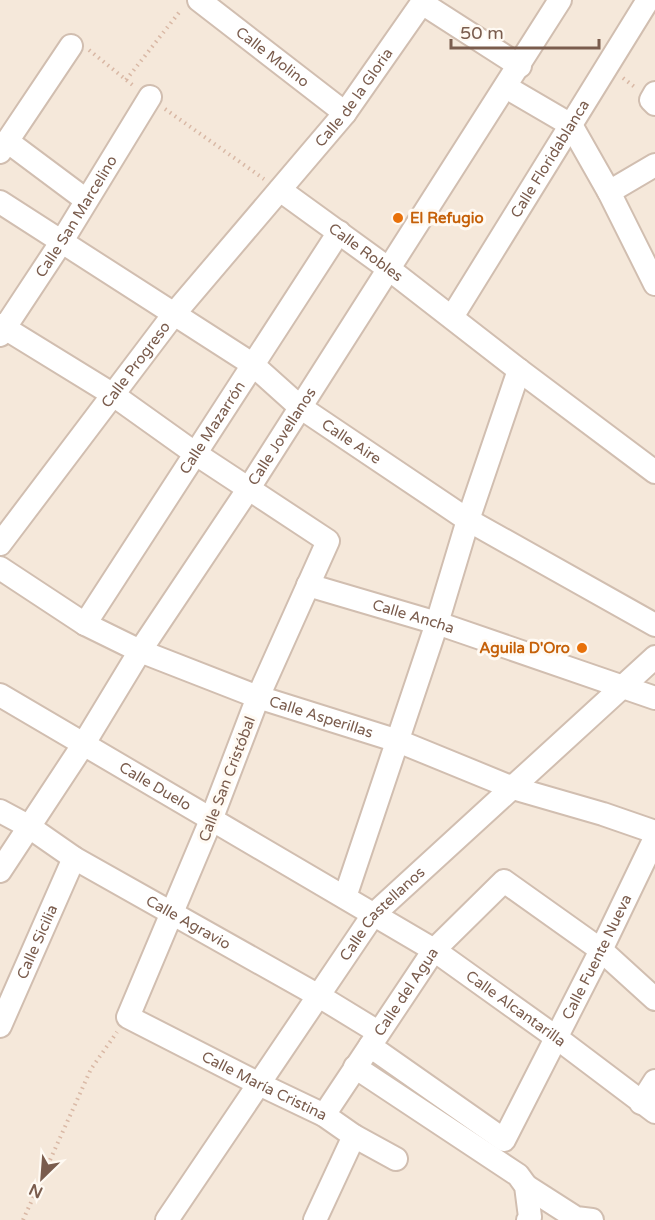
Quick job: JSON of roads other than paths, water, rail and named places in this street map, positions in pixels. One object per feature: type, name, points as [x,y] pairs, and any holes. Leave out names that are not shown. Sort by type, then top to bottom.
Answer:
[{"type":"street","name":"Calle Jovellanos","points":[[0,871],[83,745],[140,651],[249,488],[560,0]]},
{"type":"street","name":"Calle Floridablanca","points":[[452,317],[648,0]]},
{"type":"street","points":[[415,4],[520,66]]},
{"type":"street","name":"Calle de la Gloria","points":[[280,190],[345,113],[415,4]]},
{"type":"street","name":"Calle Molino","points":[[206,5],[345,113]]},
{"type":"street","points":[[71,46],[4,146],[86,200]]},
{"type":"street","points":[[506,87],[571,124],[609,192],[655,284]]},
{"type":"street","name":"Calle San Marcelino","points":[[2,329],[62,241],[150,97]]},
{"type":"street","points":[[609,192],[655,165]]},
{"type":"street","name":"Calle Robles","points":[[280,190],[389,269],[655,472]]},
{"type":"street","name":"Calle Progreso","points":[[0,544],[174,314],[280,190]]},
{"type":"street","name":"Calle Aire","points":[[0,202],[252,363],[300,407],[468,520],[655,625]]},
{"type":"street","name":"Calle Mazarrón","points":[[85,624],[339,232]]},
{"type":"street","points":[[2,329],[112,394],[196,454],[249,488]]},
{"type":"street","points":[[345,897],[519,370]]},
{"type":"street","name":"Calle San Cristóbal","points":[[129,1017],[212,820],[258,697],[328,541],[249,488]]},
{"type":"street","name":"Calle Asperillas","points":[[0,568],[85,624],[140,651],[258,697],[398,741],[513,788],[603,814],[655,832]]},
{"type":"street","name":"Calle Ancha","points":[[308,585],[437,623],[655,698]]},
{"type":"street","name":"Calle Castellanos","points":[[167,1220],[373,915],[655,657]]},
{"type":"street","name":"Calle Duelo","points":[[0,695],[373,915]]},
{"type":"street","name":"Calle Agravio","points":[[0,811],[28,826],[74,858],[319,996],[504,1140]]},
{"type":"street","name":"Calle Fuente Nueva","points":[[504,1140],[655,838]]},
{"type":"street","name":"Calle Sicilia","points":[[0,1026],[74,858]]},
{"type":"street","name":"Calle del Agua","points":[[324,1115],[434,950],[504,881],[601,950]]},
{"type":"street","name":"Calle Alcantarilla","points":[[373,915],[434,950],[557,1038],[648,1107]]},
{"type":"street","points":[[601,950],[655,999]]},
{"type":"street","name":"Calle María Cristina","points":[[129,1017],[324,1115],[354,1136],[396,1158]]},
{"type":"street","points":[[355,1067],[518,1175],[526,1186],[576,1218],[592,1220]]},
{"type":"street","points":[[648,1107],[655,1081]]},
{"type":"street","points":[[315,1220],[354,1136]]},
{"type":"street","points":[[526,1186],[530,1217],[528,1220]]},
{"type":"place","name":"El Refugio","points":[[398,218]]},
{"type":"place","name":"Aguila D'Oro","points":[[582,648]]}]
